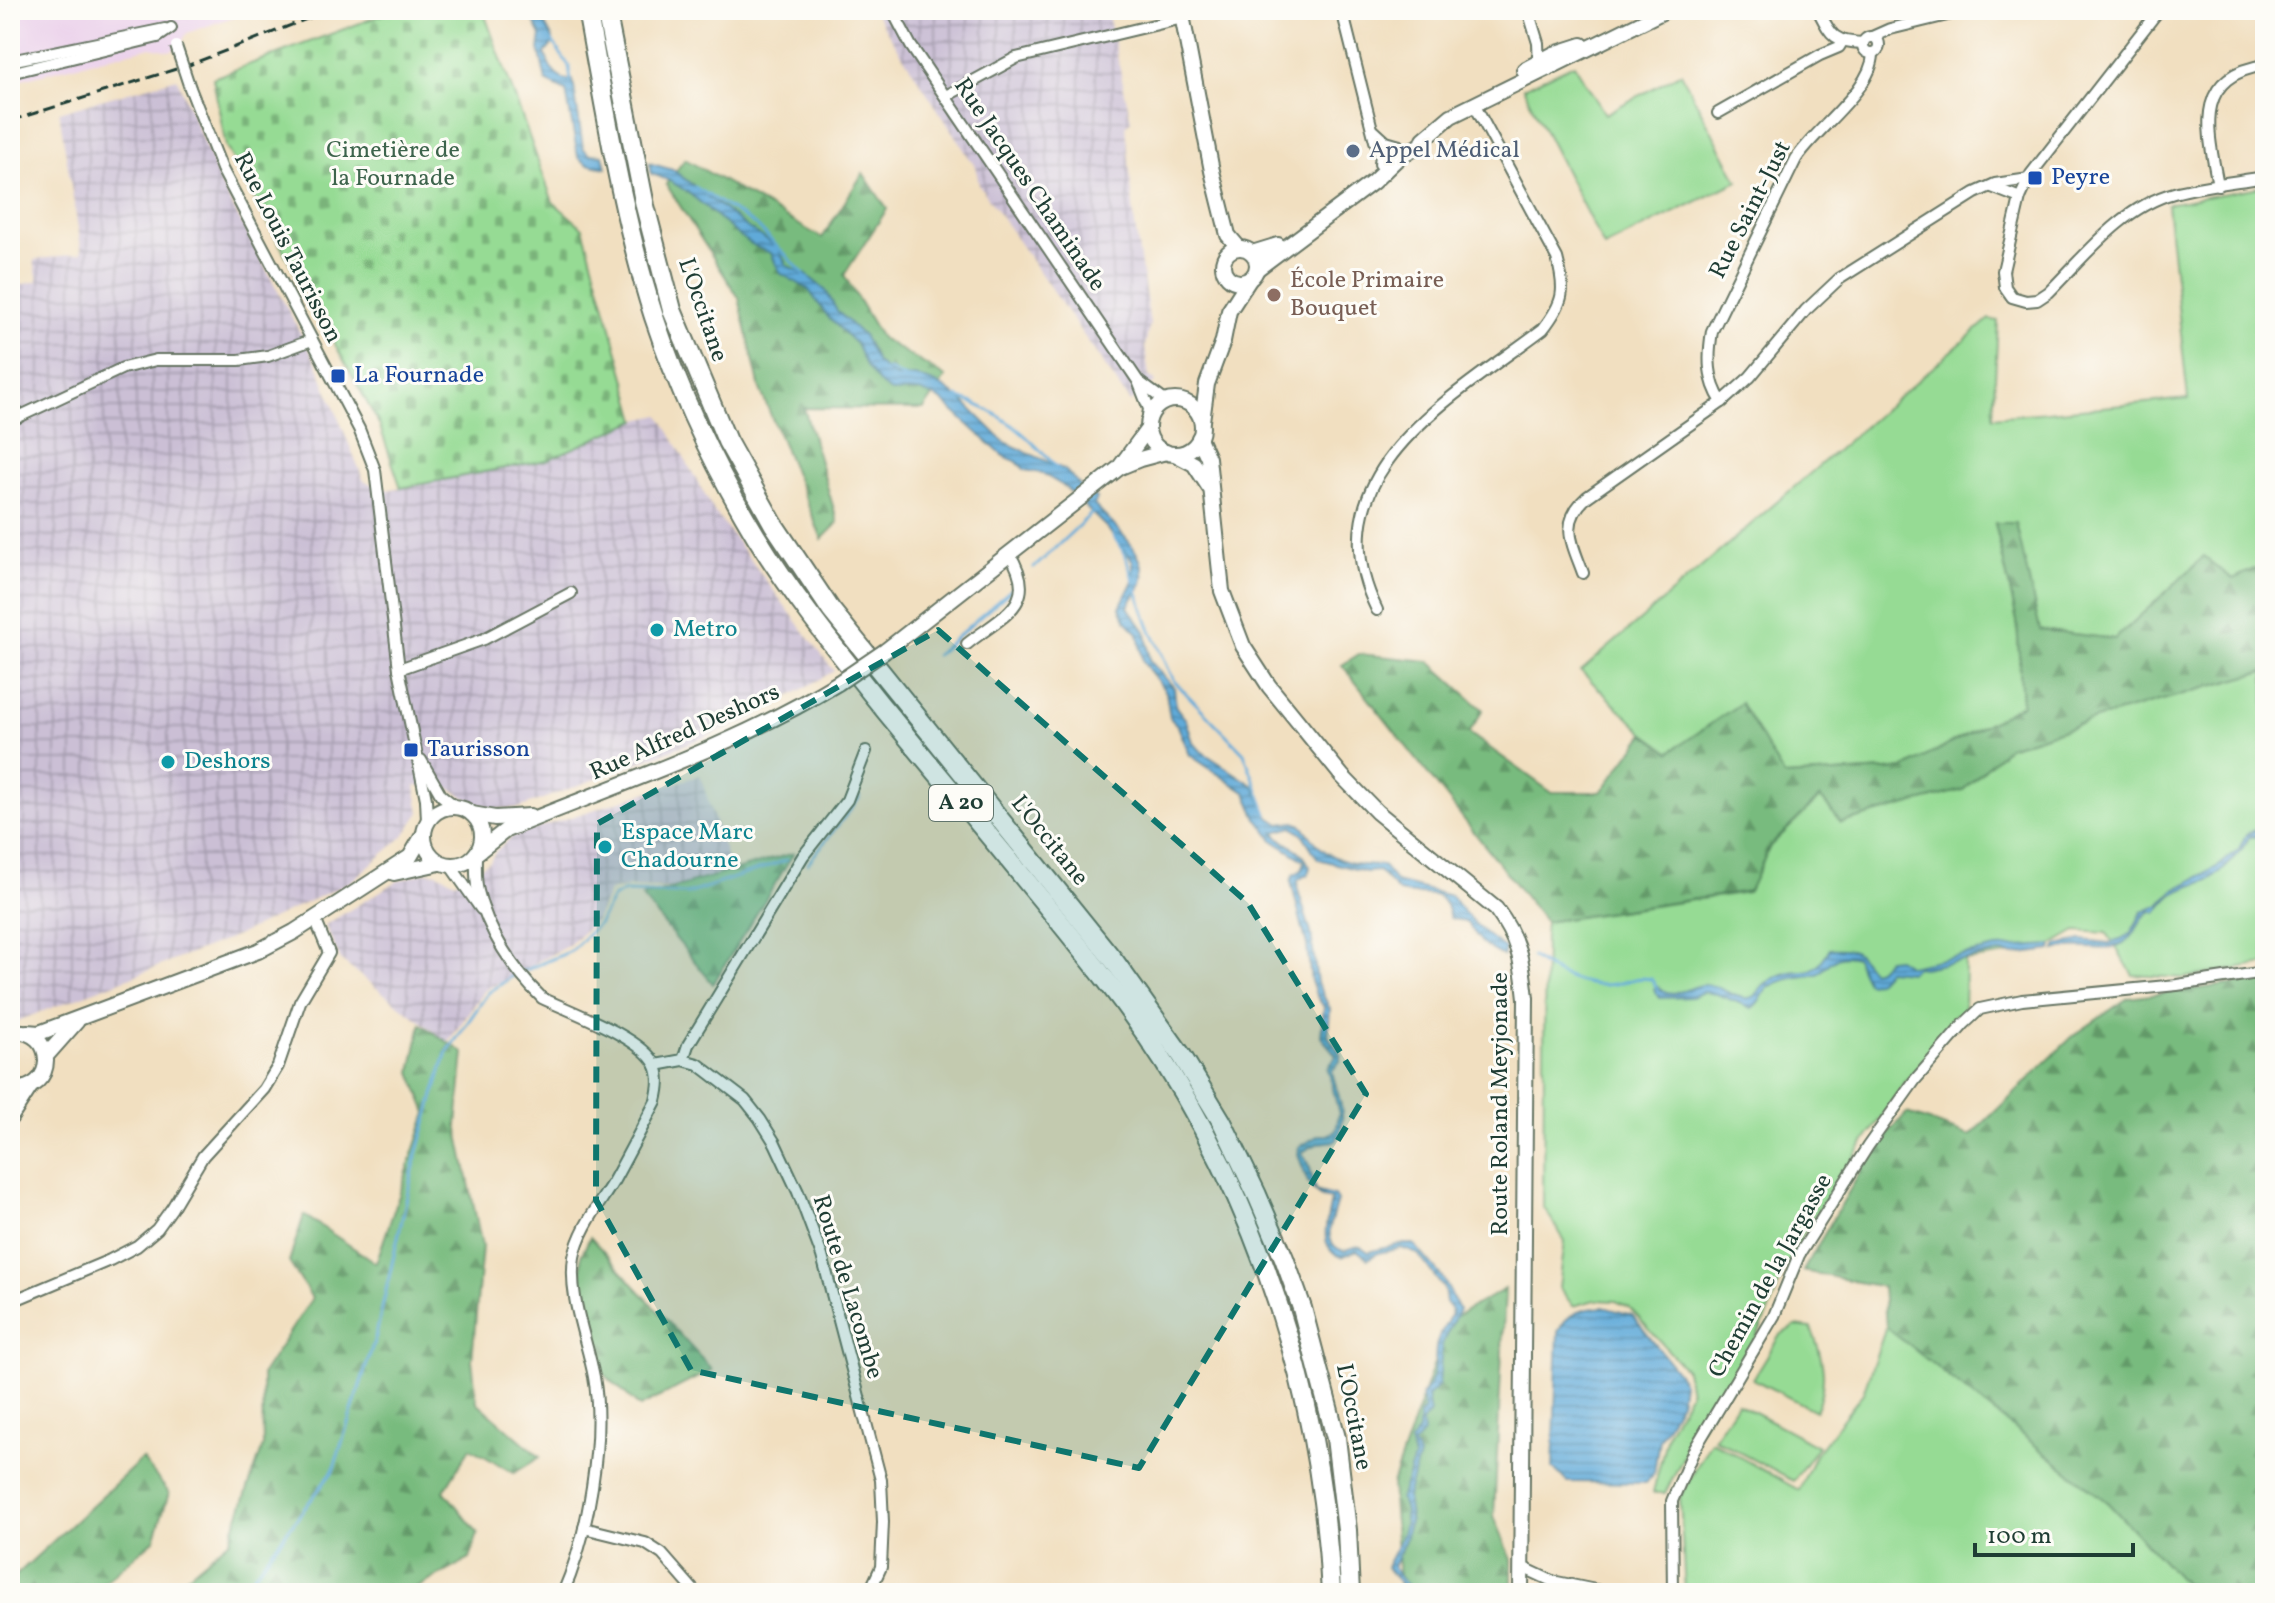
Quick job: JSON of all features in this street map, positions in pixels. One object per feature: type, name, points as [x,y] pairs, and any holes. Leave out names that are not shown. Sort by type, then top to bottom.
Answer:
[{"type":"highway","name":"L'Occitane","points":[[587,10],[625,207],[654,317],[708,447],[749,523],[812,618],[1108,983],[1166,1068],[1207,1137],[1244,1213],[1277,1298],[1306,1404],[1323,1491],[1331,1593]]},
{"type":"highway","name":"L'Occitane","points":[[606,10],[645,206],[672,310],[727,441],[774,525],[831,610],[1115,962],[1182,1056],[1222,1122],[1257,1195],[1302,1308],[1336,1438],[1347,1530],[1350,1593]]},
{"type":"main road","points":[[1223,268],[1228,252],[1278,245],[1348,193],[1400,146],[1424,139],[1451,116],[1478,103],[1498,83],[1588,43],[1594,44],[1666,10]]},
{"type":"main road","points":[[1182,14],[1212,171],[1228,235],[1255,257],[1253,275]]},
{"type":"main road","points":[[1348,193],[1373,182],[1401,155],[1422,145],[1424,139]]},
{"type":"main road","points":[[1009,553],[1119,468],[1148,456],[1189,449],[1199,438],[1207,384],[1223,341],[1229,304],[1223,268],[1224,249],[1210,185],[1212,171]]},
{"type":"main road","points":[[1229,304],[1253,275],[1310,223]]},
{"type":"main road","points":[[1223,268],[1233,282],[1253,275]]},
{"type":"main road","points":[[1119,468],[1147,427],[1153,410],[1172,400],[1213,366]]},
{"type":"main road","points":[[1172,400],[1193,407],[1201,421]]},
{"type":"main road","points":[[1147,427],[1154,444],[1194,464],[1211,490]]},
{"type":"main road","name":"Route Roland Meyjonade","points":[[1199,438],[1208,458],[1222,591],[1243,646],[1269,686],[1342,776],[1377,812],[1496,909],[1519,947],[1526,998],[1521,1593]]},
{"type":"main road","name":"Rue Alfred Deshors","points":[[547,814],[704,753],[803,705],[885,651],[1009,553]]},
{"type":"main road","points":[[10,1032],[39,1033],[82,1014],[258,951],[315,919],[410,857],[425,828],[440,810],[456,807],[495,818],[547,814]]},
{"type":"main road","points":[[472,814],[478,820],[482,836],[477,853]]},
{"type":"main road","points":[[379,879],[408,869],[460,864],[506,830],[547,814]]},
{"type":"main road","points":[[425,828],[428,852],[445,864]]},
{"type":"main road","points":[[10,1118],[30,1087],[43,1074],[46,1056],[82,1014]]},
{"type":"main road","points":[[27,1032],[40,1042],[46,1056]]},
{"type":"main road","points":[[10,1089],[30,1087]]},
{"type":"street","name":"Rue Jacques Chaminade","points":[[892,10],[911,46],[1138,381],[1149,409],[1147,427]]},
{"type":"street","points":[[1342,10],[1381,154],[1380,164]]},
{"type":"street","points":[[1528,10],[1538,43],[1539,67]]},
{"type":"street","points":[[1818,10],[1830,32],[1842,42],[1867,40],[1890,29],[1968,10]]},
{"type":"street","points":[[2159,10],[2029,179],[2020,198],[2003,271],[2003,280],[2012,297],[2037,300],[2049,292],[2121,221],[2147,204],[2173,193],[2265,177]]},
{"type":"street","points":[[946,96],[1016,58],[1182,14]]},
{"type":"street","points":[[10,61],[171,28]]},
{"type":"street","points":[[10,73],[158,37],[171,28]]},
{"type":"street","name":"Rue Louis Taurisson","points":[[171,28],[190,88],[222,169],[359,429],[375,470],[399,669],[417,751]]},
{"type":"street","name":"Rue Saint-Just","points":[[1722,402],[1709,371],[1708,352],[1712,331],[1796,159],[1806,143],[1853,95],[1872,65],[1876,52],[1899,28]]},
{"type":"street","points":[[1820,55],[1830,32]]},
{"type":"street","points":[[1867,40],[1865,51],[1876,52]]},
{"type":"street","points":[[1718,113],[1839,47],[1842,42]]},
{"type":"street","points":[[1538,43],[1556,59]]},
{"type":"street","points":[[2218,185],[2208,130],[2208,112],[2213,96],[2231,76],[2245,68],[2265,65]]},
{"type":"street","points":[[1377,610],[1366,588],[1360,564],[1360,536],[1378,472],[1407,435],[1543,329],[1557,312],[1563,297],[1563,278],[1557,258],[1478,103]]},
{"type":"street","points":[[1373,130],[1386,142],[1400,146]]},
{"type":"street","points":[[1583,573],[1570,530],[1571,517],[1580,503],[1722,402],[1750,377],[1806,310],[1839,279],[1975,193],[2029,179]]},
{"type":"street","points":[[1990,187],[2020,198]]},
{"type":"street","points":[[10,421],[123,368],[156,360],[239,360],[268,356],[312,340]]},
{"type":"street","name":"Rue Jacques Chaminade","points":[[1138,381],[1172,400]]},
{"type":"street","points":[[967,644],[1013,607],[1022,595],[1023,579],[1009,553]]},
{"type":"street","points":[[399,669],[484,639],[571,593]]},
{"type":"street","points":[[417,751],[441,795],[456,807]]},
{"type":"street","points":[[417,751],[425,828]]},
{"type":"street","points":[[656,1065],[683,1060],[695,1033],[780,892],[803,856],[847,800],[866,751]]},
{"type":"street","points":[[477,853],[477,888],[486,914],[530,986],[542,998],[639,1046],[656,1065],[660,1079],[656,1101],[586,1226],[574,1255],[574,1293],[589,1353],[597,1407],[595,1456],[584,1528],[563,1593]]},
{"type":"street","points":[[445,864],[486,914]]},
{"type":"street","points":[[10,1302],[110,1260],[137,1246],[157,1229],[203,1156],[264,1089],[278,1066],[300,1002],[329,953],[315,919]]},
{"type":"street","name":"Chemin de la Jargasse","points":[[1673,1593],[1672,1501],[1694,1450],[1774,1316],[1799,1255],[1868,1146],[1915,1080],[1964,1024],[1980,1009],[2022,1000],[2177,985],[2265,972]]},
{"type":"street","name":"Route de Lacombe","points":[[683,1060],[698,1064],[745,1100],[760,1119],[798,1192],[822,1256],[881,1480],[881,1567],[869,1593]]},
{"type":"street","points":[[584,1528],[645,1543],[662,1554],[696,1593]]},
{"type":"street","points":[[1522,1567],[1552,1581],[1610,1593]]},
{"type":"highlighted area","points":[[938,630],[1248,903],[1366,1094],[1139,1468],[691,1370],[596,1200],[597,824]]},
{"type":"shaded area","points":[[10,10],[253,10],[187,33],[179,47],[169,51],[151,47],[10,82]]},
{"type":"shaded area","points":[[873,10],[1107,10],[1131,120],[1126,126],[1134,219],[1150,324],[1145,346],[1149,376],[1156,382],[1130,402],[979,185],[976,168]]},
{"type":"shaded area","points":[[177,78],[221,185],[316,362],[364,481],[387,490],[547,460],[637,420],[660,415],[714,511],[834,671],[747,721],[519,808],[494,809],[474,803],[446,786],[415,786],[420,812],[403,837],[350,882],[234,937],[10,1024],[10,287],[38,281],[34,260],[82,253],[59,112]]},
{"type":"shaded area","points":[[700,775],[731,871],[674,888],[628,887],[609,891],[596,920],[569,945],[485,990],[448,1042],[341,961],[325,925],[399,880],[427,872],[438,873],[455,882],[490,861],[513,836]]},
{"type":"green space","name":"Cimetière de la Fournade","points":[[395,10],[483,10],[553,202],[583,228],[637,420],[547,460],[401,488],[379,424],[226,147],[213,78]]},
{"type":"green space","points":[[1574,64],[1605,114],[1681,73],[1738,181],[1604,247],[1523,88]]},
{"type":"green space","points":[[685,159],[822,238],[863,173],[887,209],[844,275],[881,338],[946,377],[924,409],[804,408],[838,523],[822,539],[760,389],[739,298],[666,184]]},
{"type":"green space","points":[[2265,186],[2265,564],[2233,579],[2204,557],[2115,639],[2039,630],[2016,524],[1995,523],[2017,621],[2022,705],[1903,769],[1784,776],[1670,752],[1645,734],[1581,671],[1989,319],[1998,321],[1993,417],[2188,399],[2167,204]]},
{"type":"green space","points":[[1995,523],[2016,523],[2040,630],[2115,639],[2204,557],[2233,579],[2265,564],[2265,671],[2008,747],[1963,790],[1841,823],[1820,797],[1770,846],[1749,891],[1545,922],[1342,665],[1359,654],[1429,661],[1483,710],[1469,733],[1551,792],[1601,792],[1645,734],[1670,752],[1741,703],[1784,776],[1903,769],[2022,705],[2017,621]]},
{"type":"green space","points":[[2265,671],[2265,964],[2184,978],[2133,975],[2107,933],[2076,931],[2043,950],[1965,961],[1964,1013],[1906,1081],[1810,1222],[1785,1268],[1750,1351],[1694,1436],[1665,1493],[1653,1493],[1668,1431],[1690,1392],[1686,1370],[1629,1307],[1616,1301],[1595,1300],[1573,1306],[1559,1287],[1565,1241],[1543,1206],[1545,922],[1748,892],[1770,846],[1821,797],[1963,790],[2008,747]]},
{"type":"green space","points":[[794,853],[713,984],[642,897]]},
{"type":"green space","points":[[2265,980],[2265,1593],[2193,1593],[2108,1503],[1886,1327],[1883,1287],[1803,1271],[1874,1148],[1907,1113],[1970,1136],[2073,1036],[2128,998]]},
{"type":"green space","points":[[421,1024],[464,1053],[457,1125],[482,1246],[472,1360],[477,1402],[540,1457],[514,1473],[470,1448],[444,1491],[478,1533],[470,1559],[407,1593],[167,1593],[230,1540],[263,1446],[262,1374],[312,1298],[289,1262],[304,1215],[376,1263],[427,1113],[411,1072]]},
{"type":"green space","points":[[590,1237],[712,1370],[640,1407],[603,1373],[581,1287],[581,1256]]},
{"type":"green space","points":[[1505,1289],[1494,1516],[1512,1560],[1512,1593],[1400,1593],[1392,1484],[1449,1320]]},
{"type":"green space","points":[[1795,1326],[1811,1328],[1819,1349],[1823,1379],[1815,1411],[1753,1379],[1780,1335]]},
{"type":"green space","points":[[1886,1327],[2108,1503],[2193,1593],[1685,1593],[1680,1497],[1711,1441],[1799,1490],[1815,1455],[1863,1393]]},
{"type":"green space","points":[[1737,1403],[1818,1446],[1793,1481],[1714,1439]]},
{"type":"green space","points":[[142,1459],[169,1493],[154,1540],[91,1593],[10,1593],[10,1581]]},
{"type":"water","points":[[528,10],[537,10],[553,39],[545,53],[551,68],[562,79],[573,80],[583,148],[589,154],[603,155],[606,168],[587,164],[578,157],[566,91],[546,81],[539,49],[541,36]]},
{"type":"water","points":[[649,163],[673,170],[748,228],[778,247],[787,266],[806,274],[826,291],[837,311],[864,337],[877,363],[896,377],[915,376],[941,386],[963,401],[1003,441],[1065,470],[1085,491],[1097,498],[1094,505],[1127,539],[1140,558],[1143,579],[1128,607],[1146,633],[1150,661],[1174,688],[1176,707],[1186,720],[1193,742],[1201,751],[1254,786],[1268,816],[1280,824],[1300,824],[1318,845],[1334,857],[1359,864],[1382,865],[1396,882],[1451,896],[1475,924],[1505,948],[1503,956],[1484,945],[1466,922],[1450,918],[1447,907],[1438,897],[1399,892],[1379,871],[1366,872],[1318,859],[1303,835],[1293,827],[1274,832],[1298,850],[1310,867],[1308,874],[1298,880],[1297,887],[1311,933],[1317,983],[1330,1009],[1328,1036],[1341,1055],[1332,1071],[1341,1106],[1340,1132],[1336,1141],[1319,1143],[1302,1152],[1310,1168],[1315,1191],[1334,1196],[1337,1201],[1330,1230],[1332,1243],[1345,1251],[1357,1247],[1368,1252],[1414,1244],[1442,1277],[1459,1309],[1442,1344],[1439,1385],[1427,1397],[1430,1413],[1422,1422],[1423,1434],[1413,1445],[1419,1456],[1407,1497],[1410,1518],[1405,1540],[1393,1567],[1402,1580],[1418,1593],[1408,1593],[1386,1567],[1404,1525],[1404,1507],[1400,1499],[1414,1459],[1410,1442],[1419,1431],[1419,1415],[1425,1410],[1421,1396],[1433,1378],[1437,1342],[1452,1310],[1446,1302],[1444,1289],[1418,1254],[1401,1248],[1378,1253],[1368,1259],[1357,1250],[1342,1257],[1334,1252],[1326,1239],[1331,1199],[1323,1198],[1312,1189],[1298,1154],[1299,1147],[1319,1135],[1336,1131],[1339,1114],[1328,1069],[1336,1055],[1321,1037],[1324,1007],[1311,981],[1307,945],[1291,882],[1293,875],[1302,870],[1305,861],[1274,841],[1257,818],[1246,793],[1190,755],[1178,726],[1170,718],[1166,692],[1143,662],[1138,633],[1126,621],[1120,607],[1133,581],[1133,561],[1106,527],[1065,487],[1041,473],[1025,470],[1016,461],[1003,456],[940,399],[919,391],[891,392],[882,386],[867,368],[856,344],[829,318],[808,289],[780,273],[771,253],[741,237],[683,189],[651,174]]},
{"type":"water","points":[[2255,830],[2265,833],[2265,836],[2249,837],[2232,860],[2215,876],[2178,892],[2156,913],[2151,911],[2146,914],[2123,944],[2108,948],[2055,950],[2057,945],[2082,940],[2109,943],[2121,940],[2131,933],[2142,912],[2160,905],[2174,890],[2219,866],[2239,849],[2246,834]]},
{"type":"water","points":[[2052,945],[2051,950],[2013,955],[2000,953],[1916,967],[1909,972],[1887,970],[1876,982],[1867,983],[1856,958],[1839,957],[1818,974],[1772,985],[1752,1008],[1717,994],[1703,992],[1691,997],[1660,998],[1654,989],[1657,986],[1674,993],[1708,985],[1749,998],[1779,976],[1814,968],[1830,949],[1855,952],[1871,971],[1878,969],[1888,959],[1897,958],[1909,966],[1997,948]]},
{"type":"water","points":[[1603,1307],[1632,1315],[1683,1383],[1680,1402],[1659,1439],[1654,1473],[1646,1483],[1567,1482],[1553,1468],[1558,1332],[1566,1320],[1576,1313]]},
{"type":"waterway","points":[[550,38],[569,66],[571,81]]},
{"type":"waterway","points":[[695,187],[757,226],[804,274]]},
{"type":"waterway","points":[[887,369],[905,378]]},
{"type":"waterway","points":[[957,397],[989,410],[1014,426],[1060,471]]},
{"type":"waterway","points":[[1034,568],[1092,513]]},
{"type":"waterway","points":[[1113,535],[1125,554],[1134,582]]},
{"type":"waterway","points":[[936,655],[1012,589]]},
{"type":"waterway","points":[[1137,590],[1174,681],[1244,753],[1267,814]]},
{"type":"waterway","points":[[808,863],[860,797]]},
{"type":"waterway","points":[[240,1593],[333,1471],[376,1335],[415,1161],[446,1054],[488,993],[514,975],[571,951],[599,923],[613,898],[623,892],[687,894],[787,860]]},
{"type":"waterway","points":[[1532,957],[1550,969],[1582,982],[1603,985],[1646,978],[1651,979],[1657,988]]},
{"type":"railway","points":[[10,121],[189,65],[330,10]]},
{"type":"place","name":"Appel Médical","points":[[1353,151]]},
{"type":"place","name":"Peyre","points":[[2035,178]]},
{"type":"place","name":"École Primaire Bouquet","points":[[1274,295]]},
{"type":"place","name":"La Fournade","points":[[338,376]]},
{"type":"place","name":"Metro","points":[[657,630]]},
{"type":"place","name":"Taurisson","points":[[411,750]]},
{"type":"place","name":"Deshors","points":[[168,762]]},
{"type":"place","name":"Espace Marc Chadourne","points":[[605,847]]}]
